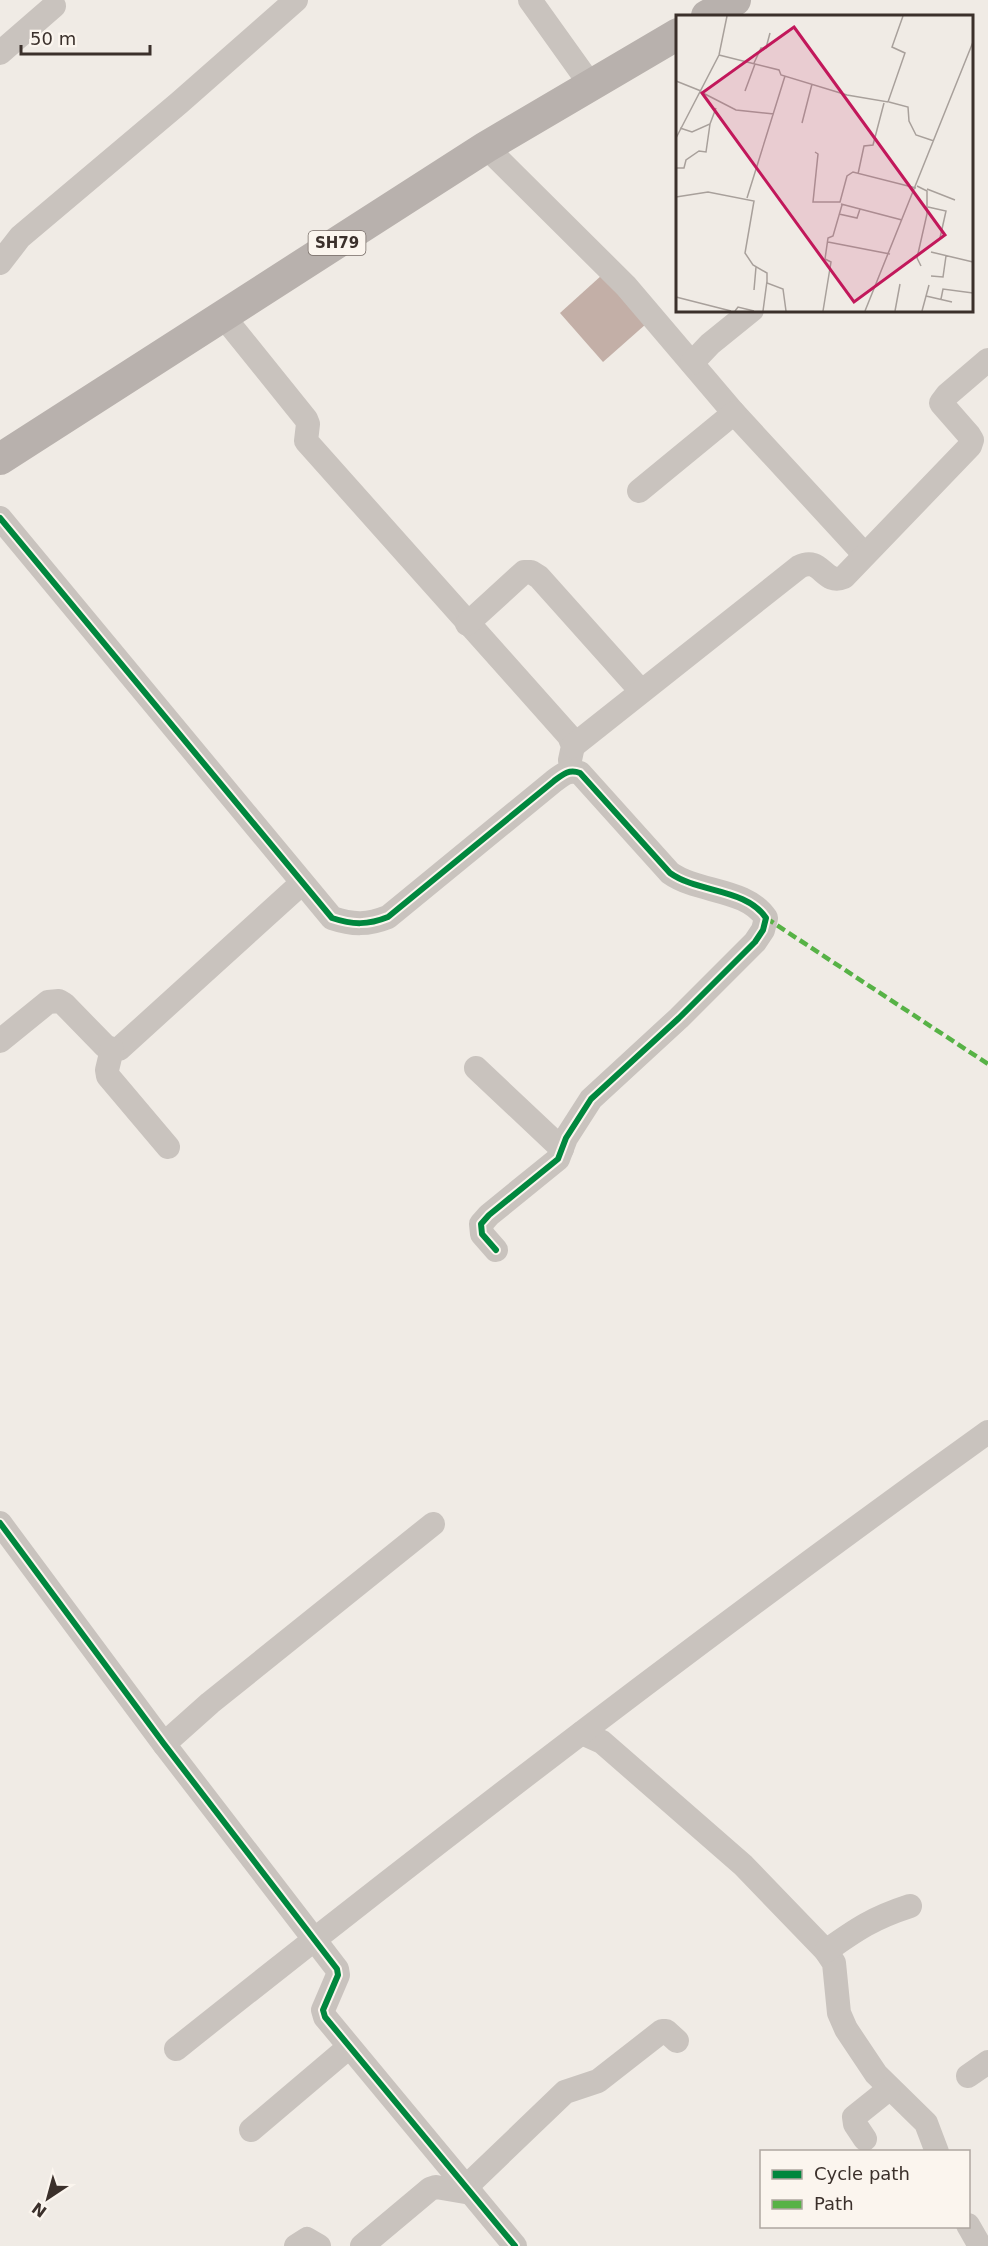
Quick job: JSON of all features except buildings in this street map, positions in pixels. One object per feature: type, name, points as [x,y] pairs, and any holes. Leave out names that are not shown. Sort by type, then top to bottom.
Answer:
[{"type":"main road","points":[[709,15],[735,0]]},
{"type":"main road","name":"SH79","points":[[0,459],[486,147],[676,35]]},
{"type":"street","points":[[0,263],[20,237],[179,103],[296,0]]},
{"type":"street","points":[[530,0],[590,84]]},
{"type":"street","points":[[0,53],[54,6]]},
{"type":"street","points":[[486,147],[609,268],[734,413],[864,554]]},
{"type":"street","points":[[692,363],[710,344],[750,312]]},
{"type":"street","points":[[0,518],[332,918],[350,924],[372,923],[388,917],[564,773],[572,756],[573,746],[569,736],[306,441],[308,424],[306,419],[223,316]]},
{"type":"street","points":[[573,746],[799,567],[812,563],[832,579],[837,580],[844,577],[970,446],[972,440],[969,435],[941,403],[947,395],[988,360]]},
{"type":"street","points":[[639,491],[734,413]]},
{"type":"street","points":[[467,624],[524,572],[531,572],[539,577],[641,691]]},
{"type":"street","points":[[496,1251],[482,1234],[481,1224],[558,1159],[566,1138],[591,1100],[679,1018],[755,942],[763,930],[766,918],[748,901],[689,883],[670,873],[580,773],[573,771],[564,773]]},
{"type":"street","points":[[0,1041],[48,1002],[58,1001],[64,1004],[105,1046],[119,1049],[302,883]]},
{"type":"street","points":[[112,1049],[107,1070],[108,1076],[168,1147]]},
{"type":"street","points":[[476,1068],[562,1149]]},
{"type":"street","points":[[176,2049],[314,1939],[582,1733],[988,1432]]},
{"type":"street","points":[[0,1523],[164,1744],[337,1969],[338,1976],[323,2010],[325,2017],[515,2246]]},
{"type":"street","points":[[164,1744],[210,1703],[433,1524]]},
{"type":"street","points":[[582,1733],[602,1742],[743,1864],[826,1951],[834,1963],[841,2020],[876,2074],[926,2123],[937,2150]]},
{"type":"street","points":[[826,1951],[864,1924],[910,1906]]},
{"type":"street","points":[[468,2190],[565,2092],[598,2081],[662,2031],[666,2031],[677,2041]]},
{"type":"street","points":[[251,2130],[349,2047]]},
{"type":"street","points":[[968,2076],[988,2062]]},
{"type":"street","points":[[865,2139],[855,2124],[854,2118],[889,2089]]},
{"type":"street","points":[[362,2246],[430,2189],[436,2187],[468,2190]]},
{"type":"street","points":[[970,2227],[980,2246]]},
{"type":"street","points":[[296,2246],[307,2239],[319,2246]]},
{"type":"marked path","points":[[766,918],[988,1064]]},
{"type":"cycle path","points":[[0,518],[332,918],[360,923],[374,922],[388,917],[554,781],[569,772],[580,773],[670,873],[694,884],[746,901],[766,918],[763,930],[755,942],[679,1018],[591,1099],[566,1138],[558,1159],[481,1224],[482,1234],[496,1250]]},
{"type":"cycle path","points":[[0,1523],[164,1744],[337,1969],[338,1975],[323,2010],[325,2017],[515,2246]]}]
